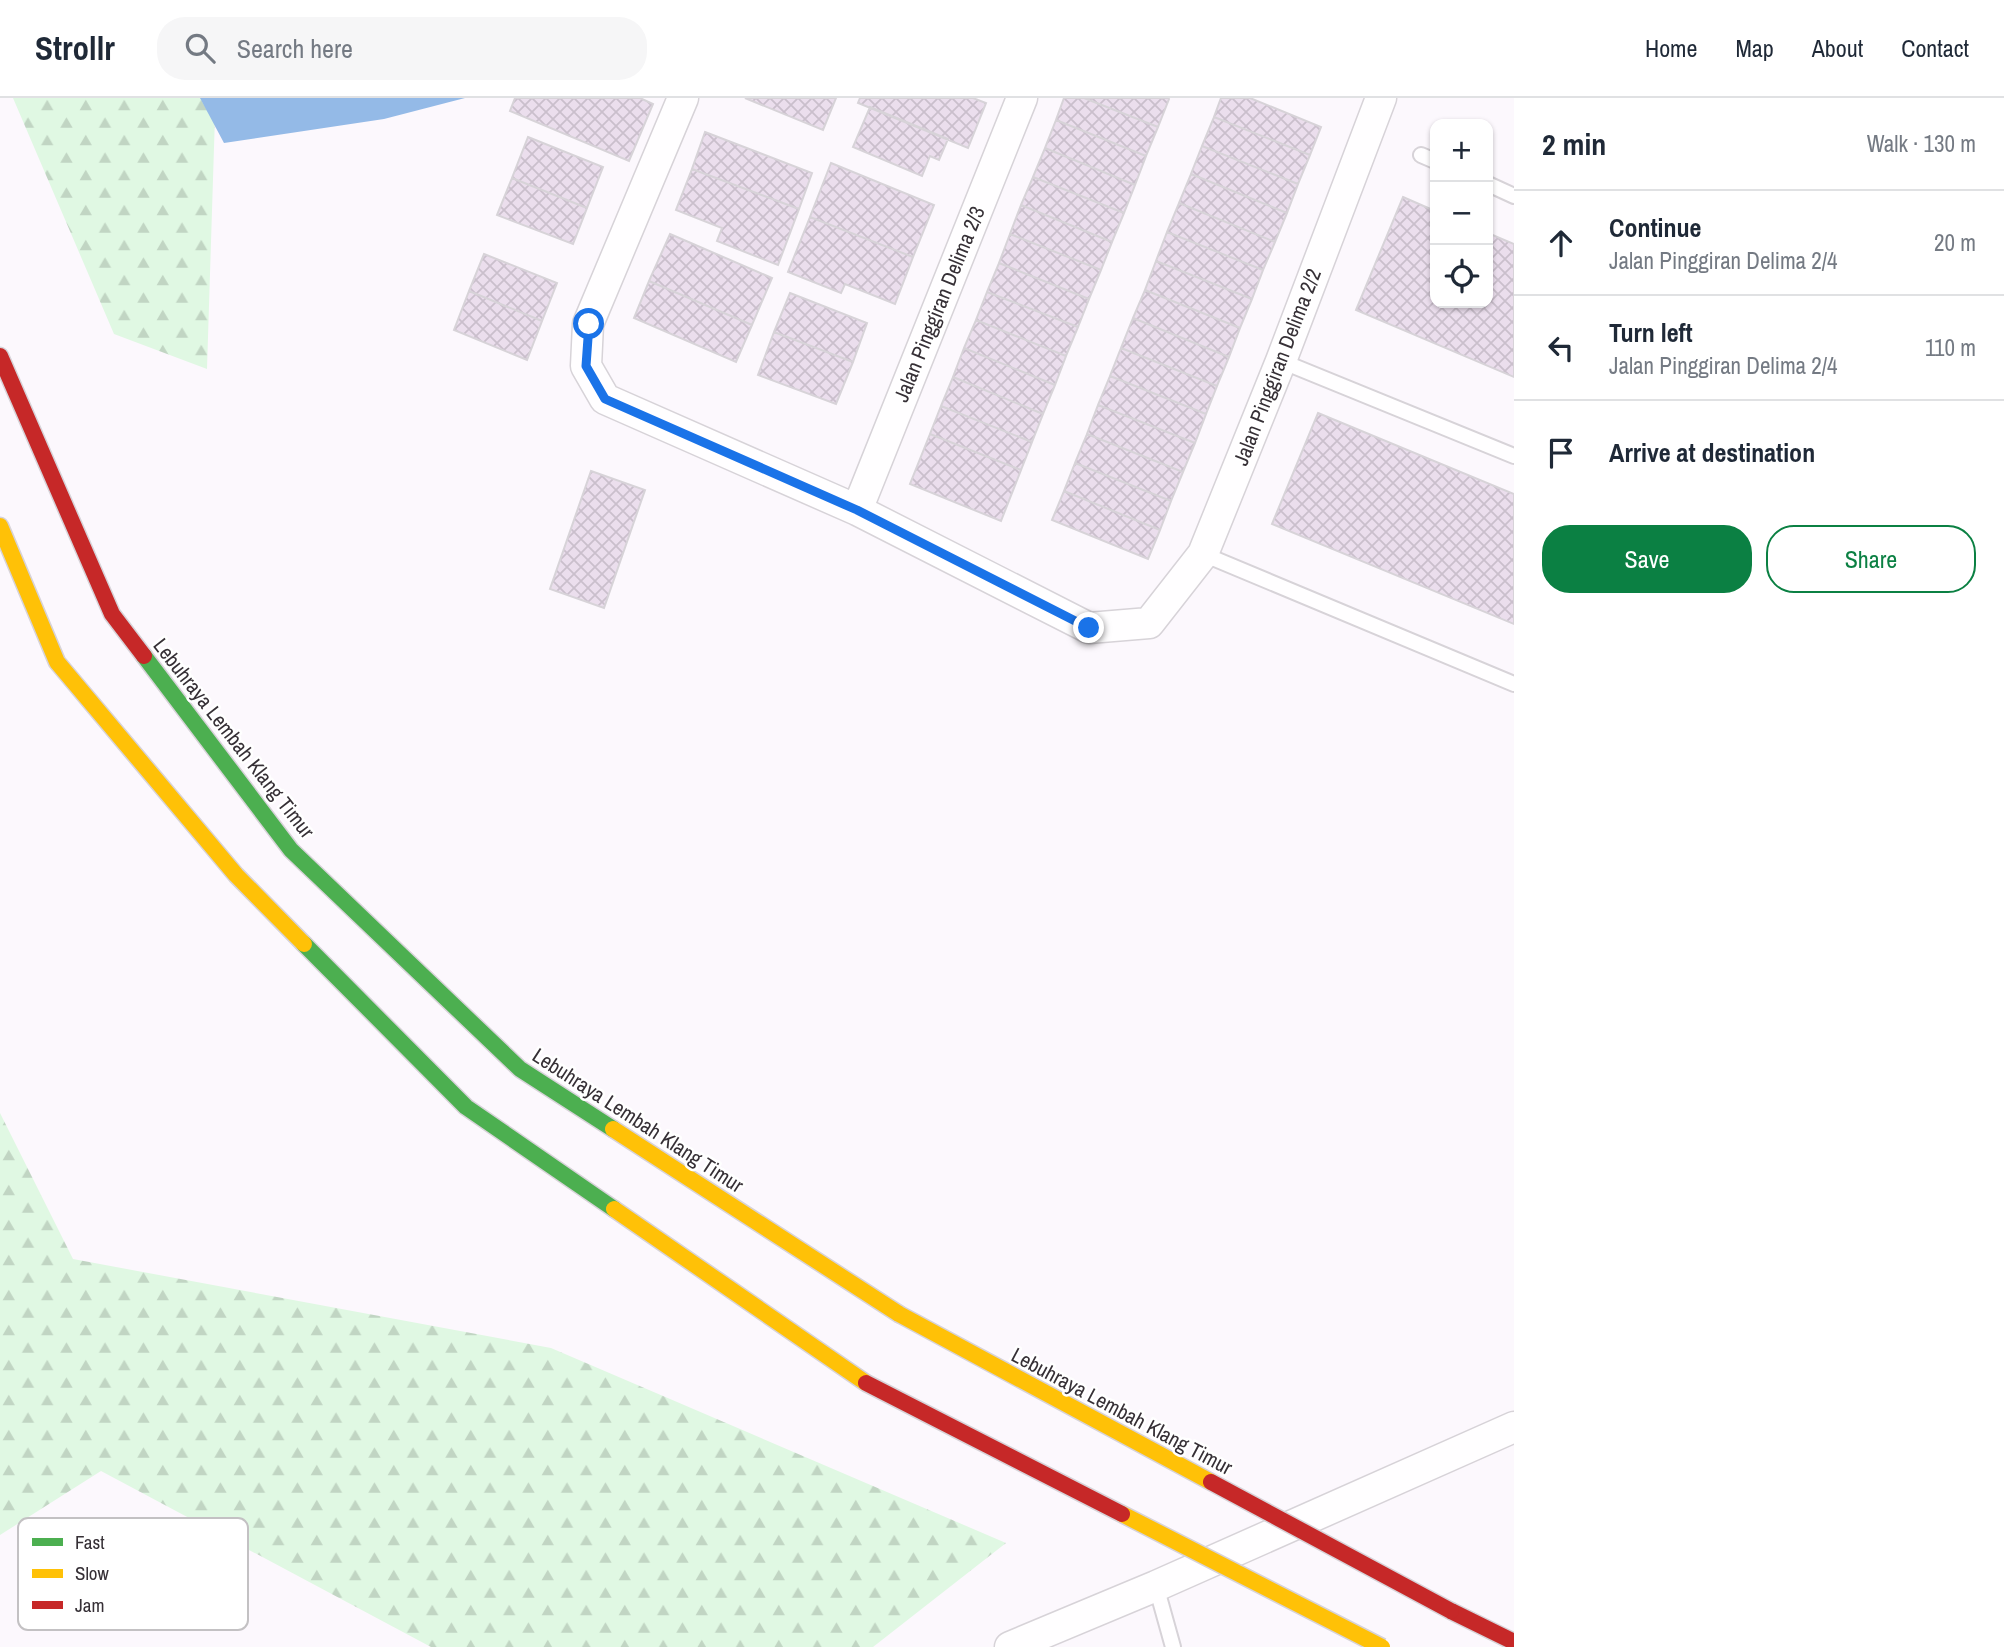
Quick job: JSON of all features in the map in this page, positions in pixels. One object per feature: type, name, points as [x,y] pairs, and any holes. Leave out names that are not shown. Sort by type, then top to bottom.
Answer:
[{"type":"highway","name":"Lebuhraya Lembah Klang Timur","points":[[0,356],[112,614],[291,850],[520,1069],[899,1314],[1451,1611],[1514,1642]]},
{"type":"highway","points":[[0,526],[57,662],[236,875],[466,1107],[866,1383],[1382,1647]]},
{"type":"street","points":[[683,98],[589,324],[586,366],[605,399],[857,510]]},
{"type":"street","name":"Jalan Pinggiran Delima 2/3","points":[[857,510],[1021,98]]},
{"type":"street","name":"Jalan Pinggiran Delima 2/2","points":[[857,510],[1089,628],[1149,623],[1203,554],[1281,361],[1381,98]]},
{"type":"street","points":[[1010,1647],[1156,1586],[1514,1427]]},
{"type":"lane","points":[[1493,186],[1514,196]]},
{"type":"lane","points":[[1281,361],[1514,456]]},
{"type":"lane","points":[[1203,554],[1514,684]]},
{"type":"lane","points":[[1156,1586],[1173,1647]]},
{"type":"green space","points":[[13,98],[205,98],[215,116],[207,369],[114,334]]},
{"type":"green space","points":[[0,1113],[73,1259],[551,1348],[1006,1543],[873,1647],[431,1647],[248,1549],[248,1518],[189,1518],[101,1471],[27,1518],[18,1518],[18,1524],[0,1535]]},
{"type":"water","points":[[200,98],[465,98],[384,119],[224,143]]},
{"type":"building","points":[[515,98],[640,98],[653,104],[629,161],[510,111]]},
{"type":"building","points":[[745,98],[836,98],[823,130]]},
{"type":"building","points":[[860,98],[973,98],[986,103],[968,148],[858,103]]},
{"type":"building","points":[[1064,98],[1084,98],[1158,127],[1146,156],[1056,120]]},
{"type":"building","points":[[1084,98],[1168,98],[1169,99],[1158,127]]},
{"type":"building","points":[[1221,98],[1250,98],[1321,127],[1310,155],[1214,117]]},
{"type":"building","points":[[870,107],[948,139],[939,160],[930,156],[922,176],[853,147]]},
{"type":"building","points":[[1214,117],[1310,155],[1298,184],[1202,146]]},
{"type":"building","points":[[1056,120],[1146,156],[1135,185],[1045,148]]},
{"type":"building","points":[[705,132],[812,173],[799,209],[692,169]]},
{"type":"building","points":[[528,137],[603,167],[587,208],[512,178]]},
{"type":"building","points":[[1202,146],[1298,184],[1287,213],[1191,174]]},
{"type":"building","points":[[1045,148],[1135,185],[1124,213],[1033,177]]},
{"type":"building","points":[[831,163],[934,205],[913,257],[810,217]]},
{"type":"building","points":[[692,169],[799,209],[778,265],[717,241],[722,228],[676,210]]},
{"type":"building","points":[[1191,174],[1287,213],[1275,242],[1179,203]]},
{"type":"building","points":[[1033,177],[1124,213],[1112,242],[1021,205]]},
{"type":"building","points":[[512,178],[587,208],[573,244],[497,215]]},
{"type":"building","points":[[1403,197],[1430,209],[1430,308],[1493,308],[1493,235],[1514,244],[1514,377],[1356,310]]},
{"type":"building","points":[[1179,203],[1275,242],[1263,270],[1167,232]]},
{"type":"building","points":[[1021,205],[1112,242],[1101,270],[1010,234]]},
{"type":"building","points":[[810,217],[913,257],[895,304],[845,284],[841,293],[788,272]]},
{"type":"building","points":[[1167,232],[1263,270],[1252,299],[1156,261]]},
{"type":"building","points":[[670,234],[772,278],[752,325],[649,281]]},
{"type":"building","points":[[1010,234],[1101,270],[1089,299],[999,263]]},
{"type":"building","points":[[484,254],[557,283],[542,321],[469,291]]},
{"type":"building","points":[[1156,261],[1252,299],[1240,328],[1145,290]]},
{"type":"building","points":[[999,263],[1089,299],[1078,327],[987,292]]},
{"type":"building","points":[[649,281],[752,325],[736,362],[634,318]]},
{"type":"building","points":[[1145,290],[1240,328],[1229,357],[1133,318]]},
{"type":"building","points":[[469,291],[542,321],[527,360],[454,330]]},
{"type":"building","points":[[987,292],[1078,327],[1066,356],[976,320]]},
{"type":"building","points":[[790,293],[867,323],[853,362],[774,332]]},
{"type":"building","points":[[1133,318],[1229,357],[1217,386],[1121,348]]},
{"type":"building","points":[[976,320],[1066,356],[1055,385],[964,348]]},
{"type":"building","points":[[774,332],[853,362],[836,404],[758,375]]},
{"type":"building","points":[[964,348],[1055,385],[1043,414],[953,377]]},
{"type":"building","points":[[1121,348],[1217,386],[1206,414],[1110,376]]},
{"type":"building","points":[[1110,376],[1206,414],[1195,443],[1098,405]]},
{"type":"building","points":[[953,377],[1043,414],[1032,442],[941,406]]},
{"type":"building","points":[[1098,405],[1195,443],[1183,472],[1087,434]]},
{"type":"building","points":[[941,406],[1032,442],[1021,470],[930,434]]},
{"type":"building","points":[[1318,413],[1514,494],[1514,624],[1272,524]]},
{"type":"building","points":[[930,434],[1021,470],[1001,521],[910,484]]},
{"type":"building","points":[[1087,434],[1183,472],[1171,501],[1075,463]]},
{"type":"building","points":[[1075,463],[1171,501],[1160,530],[1064,491]]},
{"type":"building","points":[[591,471],[645,490],[604,608],[550,589]]},
{"type":"building","points":[[1064,491],[1160,530],[1148,559],[1052,520]]},
{"type":"traffic: fast","points":[[144,656],[291,850],[520,1069],[613,1129]]},
{"type":"traffic: fast","points":[[304,944],[466,1107],[614,1209]]},
{"type":"traffic: slow","points":[[0,526],[57,662],[236,875],[304,944]]},
{"type":"traffic: slow","points":[[613,1129],[899,1314]]},
{"type":"traffic: slow","points":[[614,1209],[866,1383]]},
{"type":"traffic: slow","points":[[899,1314],[1211,1482]]},
{"type":"traffic: slow","points":[[1122,1514],[1382,1647]]},
{"type":"traffic: jam","points":[[0,356],[112,614],[144,656]]},
{"type":"traffic: jam","points":[[866,1383],[1122,1514]]},
{"type":"traffic: jam","points":[[1211,1482],[1451,1611]]},
{"type":"traffic: jam","points":[[1451,1611],[1514,1642]]},
{"type":"route","points":[[589,324],[586,366],[605,399],[857,510],[1089,628]]}]
